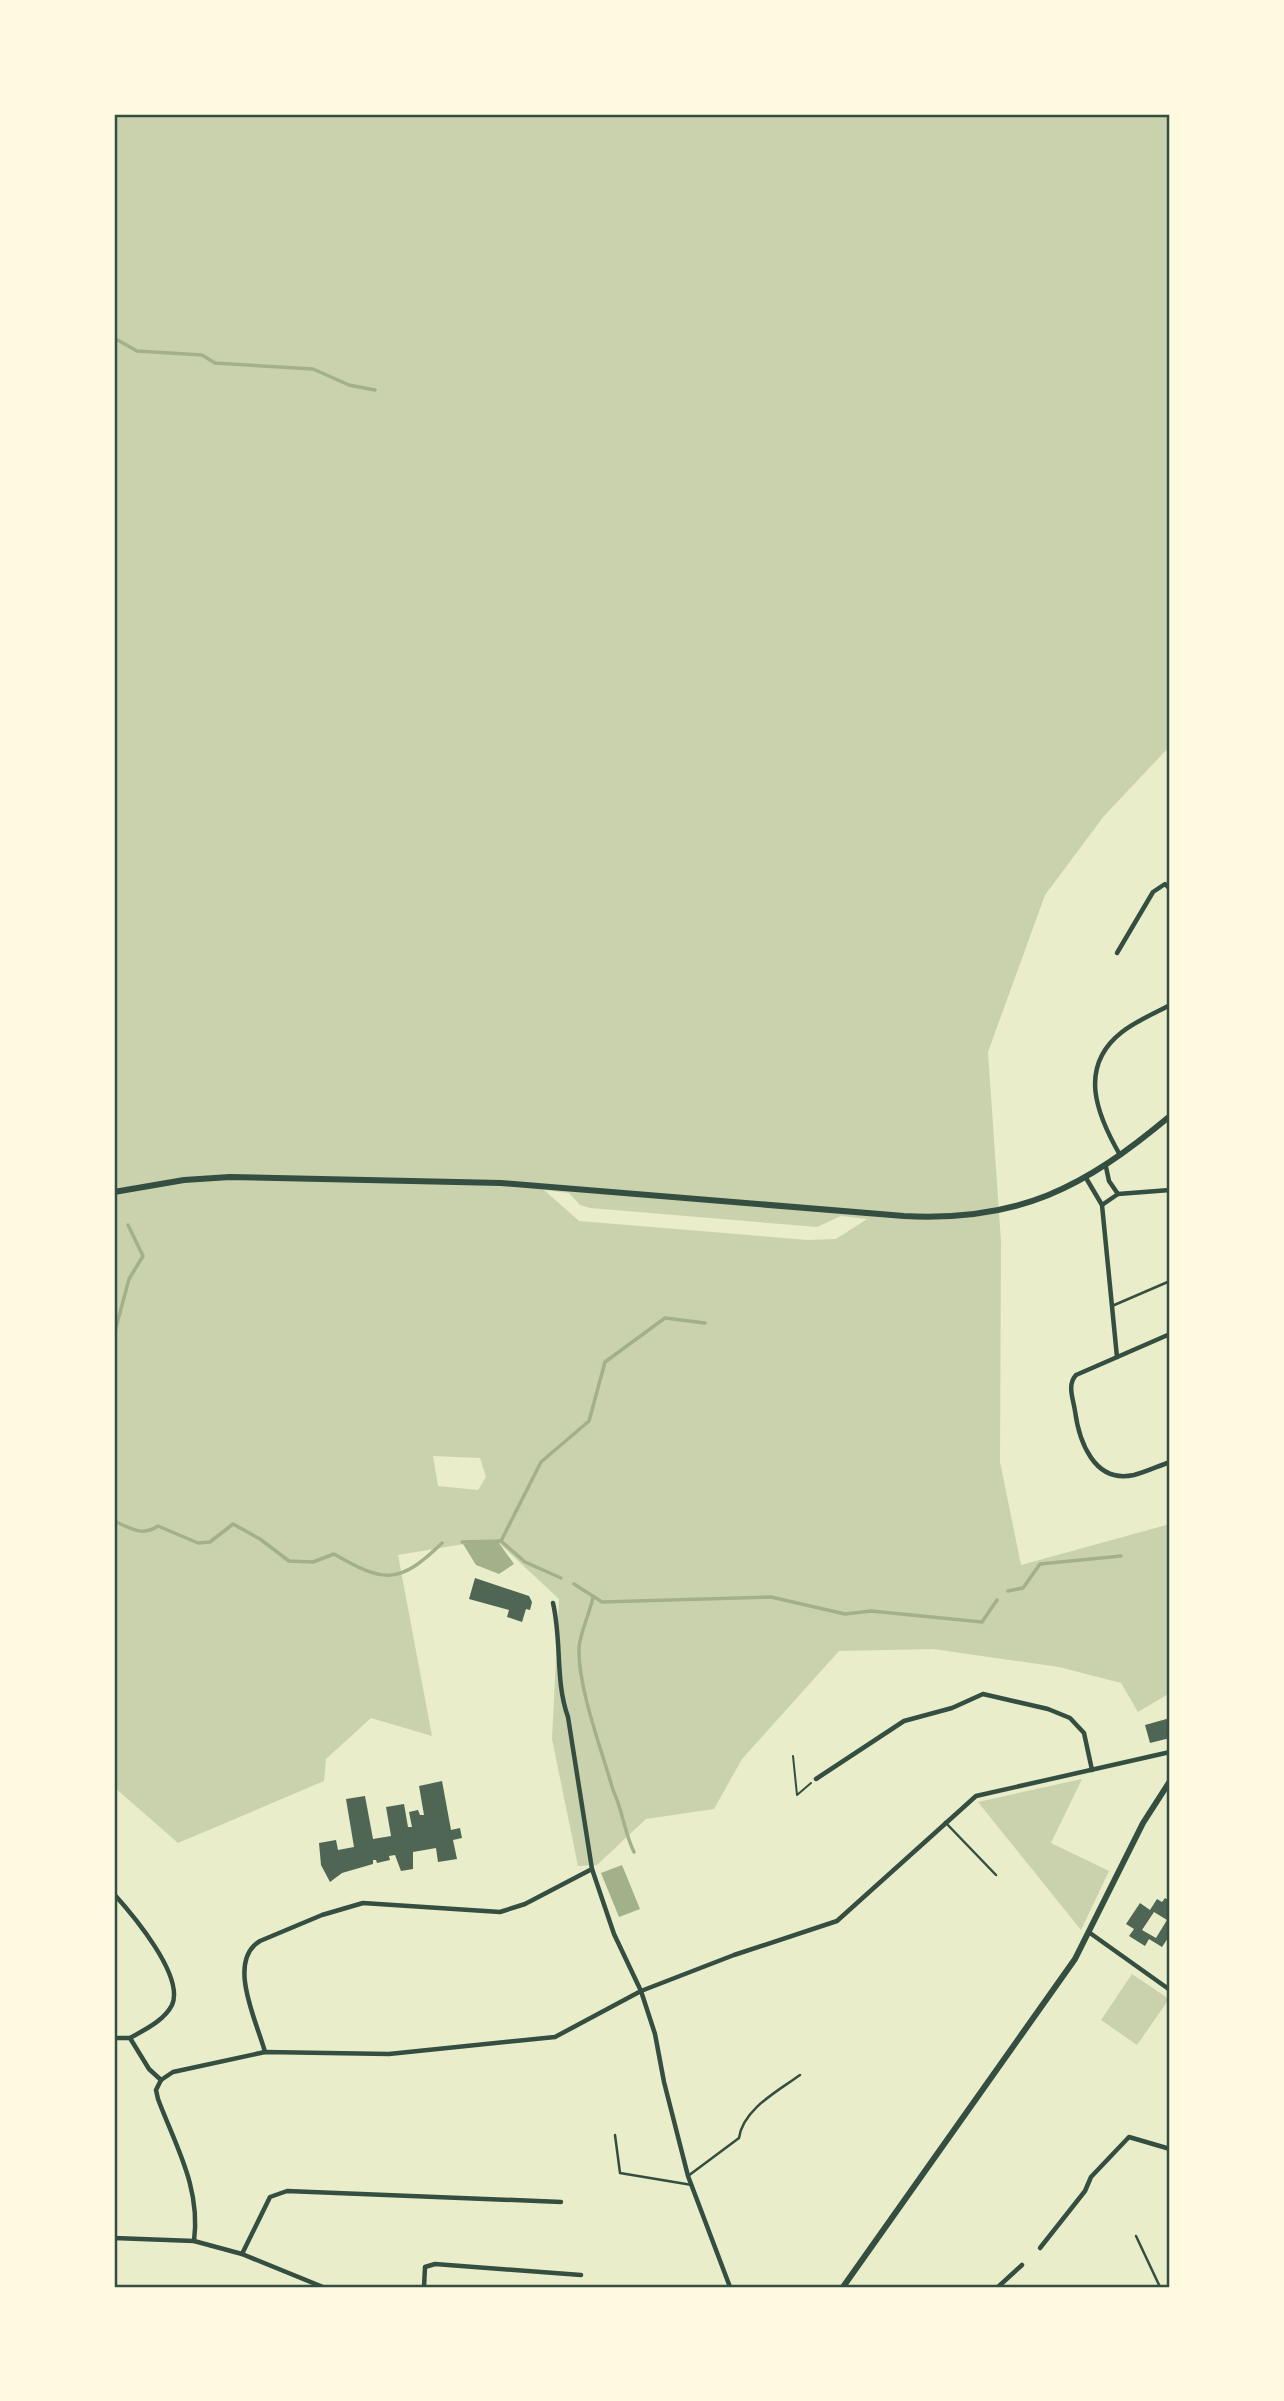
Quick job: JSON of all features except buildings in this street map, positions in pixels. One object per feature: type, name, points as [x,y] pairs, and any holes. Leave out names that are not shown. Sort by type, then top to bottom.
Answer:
[{"type":"main road","points":[[114,1192],[184,1180],[230,1177],[501,1183],[928,1217],[981,1214],[1048,1196],[1086,1178],[1121,1156],[1170,1116]]},
{"type":"main road","points":[[843,2287],[1058,1985],[1090,1933],[1143,1823],[1170,1781]]},
{"type":"street","points":[[1117,953],[1153,892],[1165,884],[1170,889]]},
{"type":"street","points":[[1121,1156],[1098,1112],[1094,1086],[1097,1073],[1106,1051],[1123,1032],[1170,1005]]},
{"type":"street","points":[[1106,1167],[1109,1181],[1118,1194]]},
{"type":"street","points":[[1086,1178],[1102,1205],[1117,1357]]},
{"type":"street","points":[[1102,1205],[1118,1194],[1170,1190]]},
{"type":"street","points":[[1170,1334],[1076,1374],[1070,1384],[1082,1446],[1093,1461],[1120,1475],[1132,1475],[1170,1462]]},
{"type":"street","points":[[553,1603],[561,1643],[559,1694],[568,1717],[592,1870],[614,1934],[641,1991],[655,2034],[688,2176],[730,2287]]},
{"type":"street","points":[[816,1779],[904,1721],[952,1708],[983,1694],[1048,1709],[1070,1718],[1084,1733],[1092,1770]]},
{"type":"street","points":[[194,2241],[197,2218],[193,2191],[156,2090],[161,2080],[173,2072],[265,2052],[389,2054],[555,2037],[641,1991],[734,1955],[837,1921],[976,1797],[1170,1752]]},
{"type":"street","points":[[265,2052],[243,1974],[244,1956],[252,1945],[322,1915],[363,1903],[500,1912],[592,1870]]},
{"type":"street","points":[[114,1894],[145,1929],[174,1989],[173,2003],[167,2013],[130,2038],[114,2038]]},
{"type":"street","points":[[1090,1933],[1170,1990]]},
{"type":"street","points":[[130,2038],[149,2069],[161,2080]]},
{"type":"street","points":[[1040,2248],[1080,2199],[1091,2177],[1129,2137],[1170,2149]]},
{"type":"street","points":[[242,2254],[270,2197],[287,2191],[561,2202]]},
{"type":"street","points":[[114,2238],[194,2241],[242,2254],[323,2287]]},
{"type":"street","points":[[424,2287],[425,2267],[435,2264],[581,2275]]},
{"type":"street","points":[[999,2287],[1022,2265]]},
{"type":"lane","points":[[1112,1306],[1170,1281]]},
{"type":"lane","points":[[945,1822],[996,1875]]},
{"type":"lane","points":[[688,2176],[739,2138],[740,2129],[754,2110],[800,2075]]},
{"type":"lane","points":[[615,2135],[620,2173],[692,2185]]},
{"type":"lane","points":[[1136,2236],[1160,2287]]},
{"type":"path","points":[[793,1756],[797,1795],[816,1779]]},
{"type":"shaded area","points":[[114,114],[1170,114],[1170,746],[1104,816],[1045,895],[988,1052],[1001,1242],[1000,1462],[1021,1565],[1170,1524],[1170,1693],[1138,1712],[1121,1683],[1059,1667],[933,1649],[839,1651],[742,1759],[714,1809],[646,1819],[597,1865],[578,1866],[552,1739],[559,1599],[499,1543],[482,1541],[398,1555],[432,1736],[371,1718],[326,1759],[324,1781],[178,1843],[114,1787]],"holes":[[[544,1190],[569,1193],[580,1205],[590,1208],[817,1227],[841,1216],[867,1219],[836,1239],[808,1240],[579,1221]],[[433,1456],[480,1458],[486,1477],[478,1490],[438,1486]]]},
{"type":"shaded area","points":[[482,1541],[499,1543],[514,1564],[499,1574],[476,1565],[463,1544]]},
{"type":"shaded area","points":[[1082,1779],[1051,1843],[1109,1871],[1081,1930],[978,1802]]},
{"type":"shaded area","points":[[622,1865],[640,1909],[619,1917],[601,1873]]},
{"type":"shaded area","points":[[1132,1974],[1169,1999],[1137,2045],[1101,2020]]},
{"type":"waterway","points":[[114,338],[137,351],[202,355],[215,363],[313,369],[349,385],[375,390]]},
{"type":"waterway","points":[[114,1335],[129,1279],[143,1256],[128,1225]]},
{"type":"waterway","points":[[501,1541],[541,1462],[589,1421],[605,1362],[665,1318],[705,1323]]},
{"type":"waterway","points":[[114,1521],[141,1531],[158,1526],[198,1543],[210,1542],[233,1524],[260,1539],[289,1561],[313,1562],[334,1554],[366,1570],[391,1575],[414,1567],[442,1543]]},
{"type":"waterway","points":[[462,1542],[501,1541],[525,1562],[561,1578]]},
{"type":"waterway","points":[[1008,1591],[1023,1588],[1040,1564],[1121,1556]]},
{"type":"waterway","points":[[574,1584],[602,1602],[771,1597],[845,1614],[871,1611],[982,1622],[997,1600]]},
{"type":"waterway","points":[[593,1597],[579,1643],[582,1682],[597,1739],[634,1852]]}]
